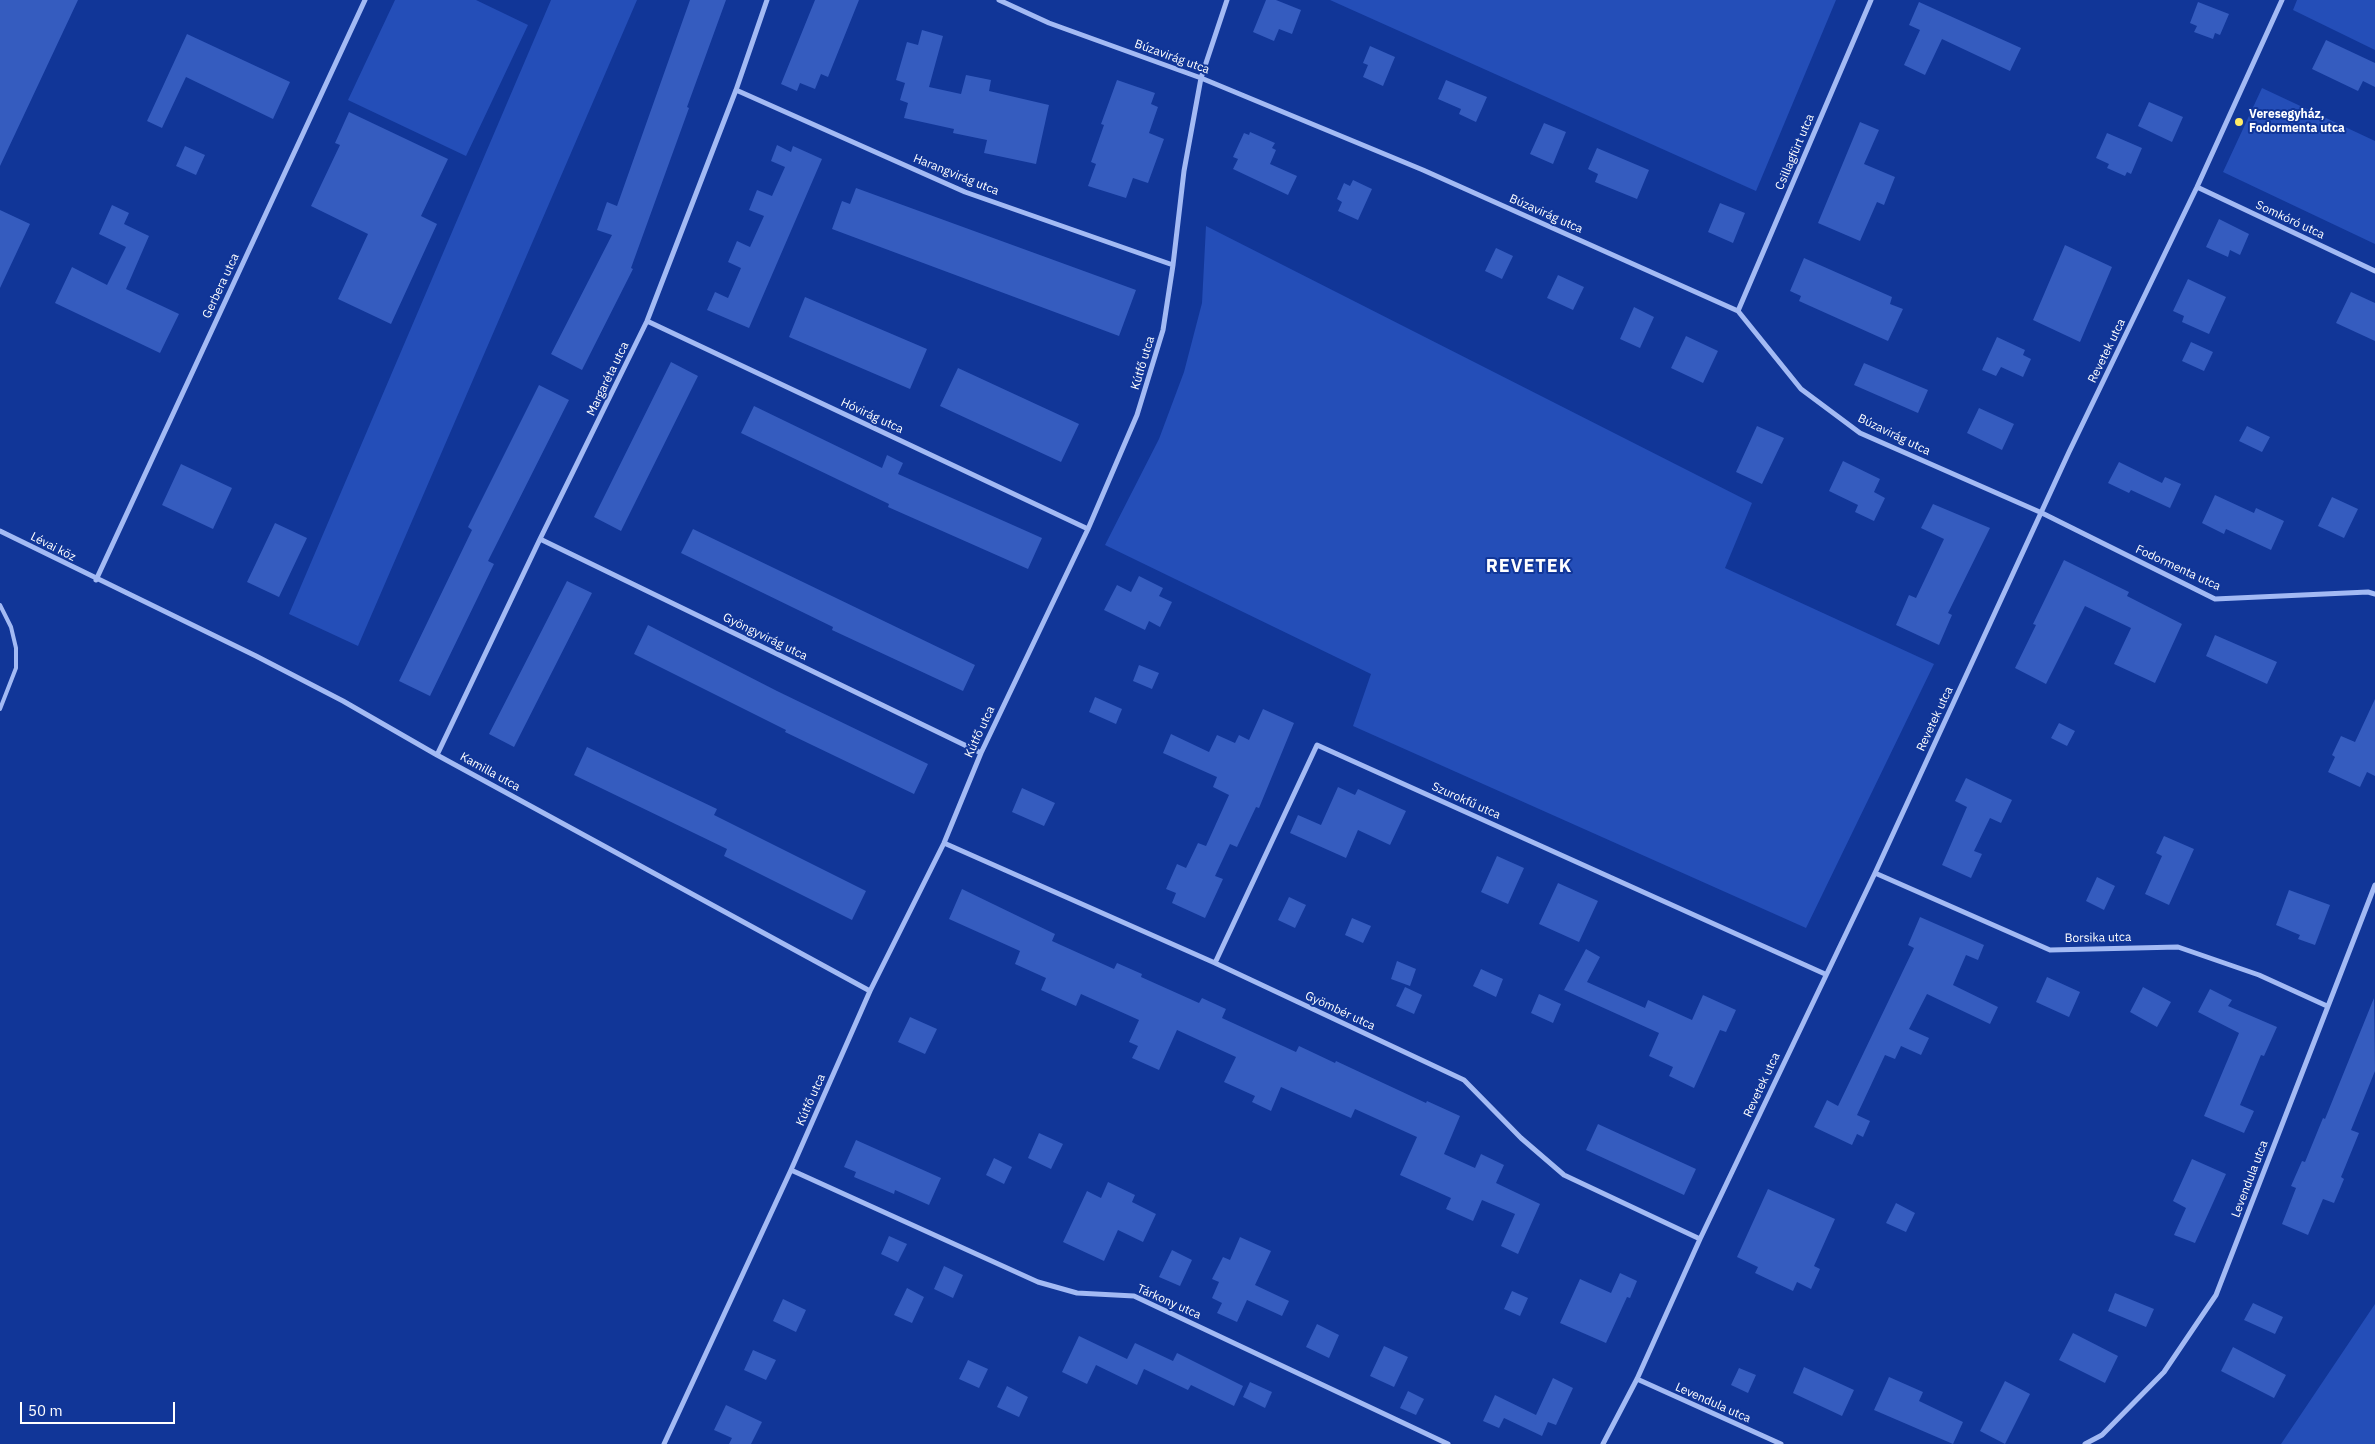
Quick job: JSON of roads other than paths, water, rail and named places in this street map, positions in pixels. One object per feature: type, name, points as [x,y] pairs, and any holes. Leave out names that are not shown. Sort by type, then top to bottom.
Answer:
[{"type":"street","name":"Gerbera utca","points":[[96,580],[364,0]]},
{"type":"street","name":"Margaréta utca","points":[[437,755],[647,321],[736,90],[767,0]]},
{"type":"street","name":"Búzavirág utca","points":[[999,0],[1049,23],[1201,78],[1423,170],[1738,312],[1801,389],[1860,433],[2042,513]]},
{"type":"street","name":"Kútfő utca","points":[[664,1444],[791,1170],[870,990],[944,843],[981,753],[1088,529],[1137,415],[1163,330],[1184,171],[1201,78],[1226,0]]},
{"type":"street","name":"Csillagfürt utca","points":[[1738,312],[1871,0]]},
{"type":"street","name":"Revetek utca","points":[[1603,1444],[1637,1379],[1700,1239],[1875,872],[2069,452],[2197,187],[2282,0]]},
{"type":"street","name":"Harangvirág utca","points":[[736,90],[965,192],[1173,265]]},
{"type":"street","name":"Somkóró utca","points":[[2197,187],[2375,271]]},
{"type":"street","name":"Hóvirág utca","points":[[647,321],[1088,529]]},
{"type":"street","name":"Fodormenta utca","points":[[2042,513],[2215,599],[2368,592],[2375,594]]},
{"type":"street","name":"Lévai köz","points":[[0,531],[96,580]]},
{"type":"street","name":"Gyöngyvirág utca","points":[[540,539],[981,753]]},
{"type":"street","name":"Kamilla utca","points":[[96,580],[256,656],[343,701],[437,755],[870,990]]},
{"type":"street","name":"Szurokfű utca","points":[[1215,963],[1317,745],[1825,974]]},
{"type":"street","name":"Gyömbér utca","points":[[944,843],[1215,963],[1464,1080],[1521,1138],[1564,1175],[1700,1239]]},
{"type":"street","name":"Borsika utca","points":[[1875,872],[2050,950],[2178,947],[2259,975],[2327,1006]]},
{"type":"street","name":"Levendula utca","points":[[2085,1444],[2102,1435],[2164,1372],[2216,1295],[2375,884]]},
{"type":"street","name":"Tárkony utca","points":[[791,1170],[1038,1282],[1077,1293],[1134,1296],[1448,1444]]},
{"type":"street","name":"Levendula utca","points":[[1637,1379],[1782,1444]]},
{"type":"lane","points":[[0,605],[11,627],[16,668],[0,708]]},
{"type":"place","name":"Veresegyház, Fodormenta utca","points":[[2239,122]]},
{"type":"district","name":"REVETEK","points":[[1529,567]]}]
